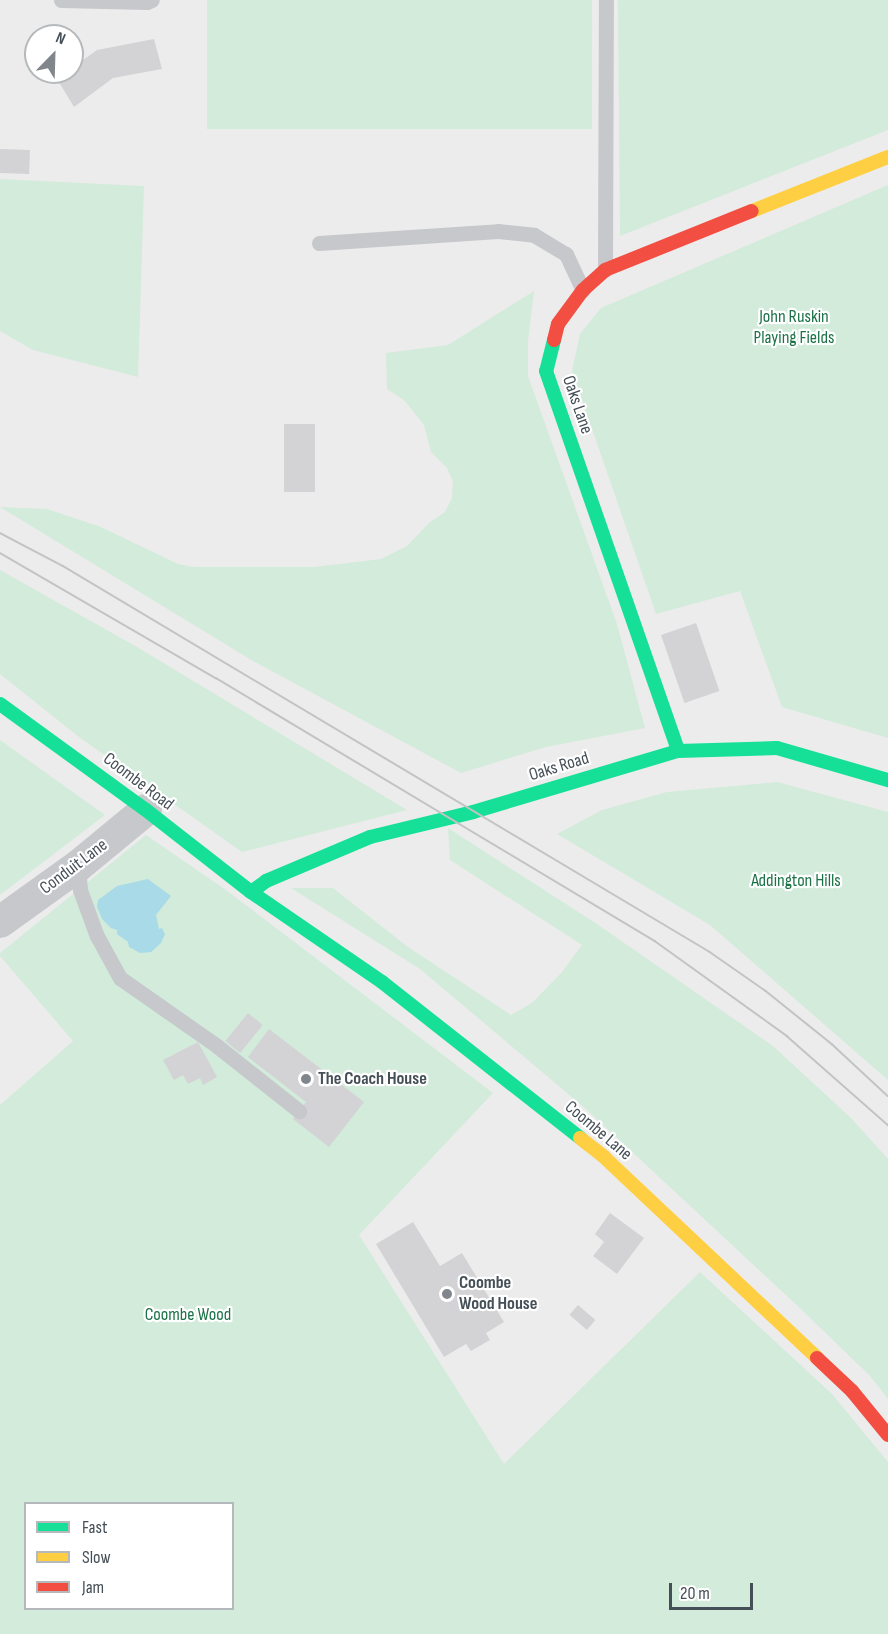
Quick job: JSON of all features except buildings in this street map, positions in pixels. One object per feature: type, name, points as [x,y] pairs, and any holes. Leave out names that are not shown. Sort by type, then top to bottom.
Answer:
[{"type":"street","name":"Oaks Lane","points":[[678,751],[546,371],[558,324],[583,290],[605,270],[888,157]]},
{"type":"street","name":"Coombe Road","points":[[0,704],[146,810],[251,892]]},
{"type":"street","name":"Oaks Road","points":[[251,892],[266,881],[369,837],[473,812],[678,751],[777,748],[888,780]]},
{"type":"street","name":"Conduit Lane","points":[[0,922],[78,866],[146,810]]},
{"type":"street","name":"Coombe Lane","points":[[251,892],[382,982],[604,1157],[852,1391],[888,1435]]},
{"type":"lane","points":[[61,0],[147,2],[152,0]]},
{"type":"lane","points":[[605,270],[606,0]]},
{"type":"lane","points":[[319,243],[498,231],[534,235],[566,254],[583,290]]},
{"type":"lane","points":[[78,866],[80,890],[97,936],[120,978],[217,1046],[299,1111]]},
{"type":"green space","points":[[207,0],[592,0],[592,129],[207,129]]},
{"type":"green space","points":[[618,0],[888,0],[888,130],[620,236]]},
{"type":"green space","points":[[0,179],[144,186],[138,377],[33,350],[0,331]]},
{"type":"green space","name":"John Ruskin Playing Fields","points":[[888,185],[888,738],[782,707],[740,591],[656,614],[572,371],[580,334],[601,308]]},
{"type":"green space","points":[[534,291],[528,341],[528,376],[617,624],[645,728],[546,747],[461,773],[253,661],[0,507],[47,509],[101,527],[178,564],[193,567],[314,567],[381,559],[407,546],[429,523],[445,512],[452,498],[453,481],[447,468],[431,452],[424,425],[404,400],[387,389],[386,353],[448,345]]},
{"type":"green space","points":[[0,570],[137,647],[407,810],[242,852],[79,737],[0,674]]},
{"type":"green space","points":[[0,740],[105,815],[0,895]]},
{"type":"green space","name":"Addington Hills","points":[[777,782],[888,812],[888,1080],[710,925],[557,834],[602,810],[667,792]]},
{"type":"green space","points":[[448,828],[594,922],[773,1046],[851,1118],[888,1159],[888,1399],[870,1376],[803,1311],[586,1109],[420,969],[291,888],[333,888],[408,947],[511,1015],[532,1003],[562,972],[582,945],[450,860]]},
{"type":"green space","name":"Coombe Wood","points":[[146,835],[226,890],[493,1093],[359,1235],[504,1464],[700,1272],[832,1394],[888,1462],[888,1634],[0,1634],[0,1105],[73,1041],[0,956],[0,953]]},
{"type":"water","points":[[148,879],[171,896],[156,915],[159,929],[162,928],[165,934],[161,943],[151,952],[140,953],[129,947],[128,942],[117,934],[117,930],[111,928],[102,919],[97,907],[98,900],[117,886]]},
{"type":"tram line","points":[[0,533],[63,566],[710,952],[766,991],[832,1044],[888,1096]]},
{"type":"tram line","points":[[0,553],[216,678],[655,941],[787,1036],[888,1125]]},
{"type":"traffic: fast","points":[[554,340],[546,371],[678,751]]},
{"type":"traffic: fast","points":[[0,704],[146,810],[251,892],[382,982],[580,1138]]},
{"type":"traffic: fast","points":[[251,892],[266,881],[370,837],[473,812],[678,751],[777,748],[888,780]]},
{"type":"traffic: slow","points":[[752,211],[888,157]]},
{"type":"traffic: slow","points":[[580,1138],[604,1157],[817,1358]]},
{"type":"traffic: jam","points":[[554,340],[558,324],[583,290],[605,270],[752,211]]},
{"type":"traffic: jam","points":[[817,1358],[852,1391],[888,1435]]},
{"type":"place","name":"The Coach House","points":[[306,1079]]},
{"type":"place","name":"Coombe Wood House","points":[[447,1294]]}]
